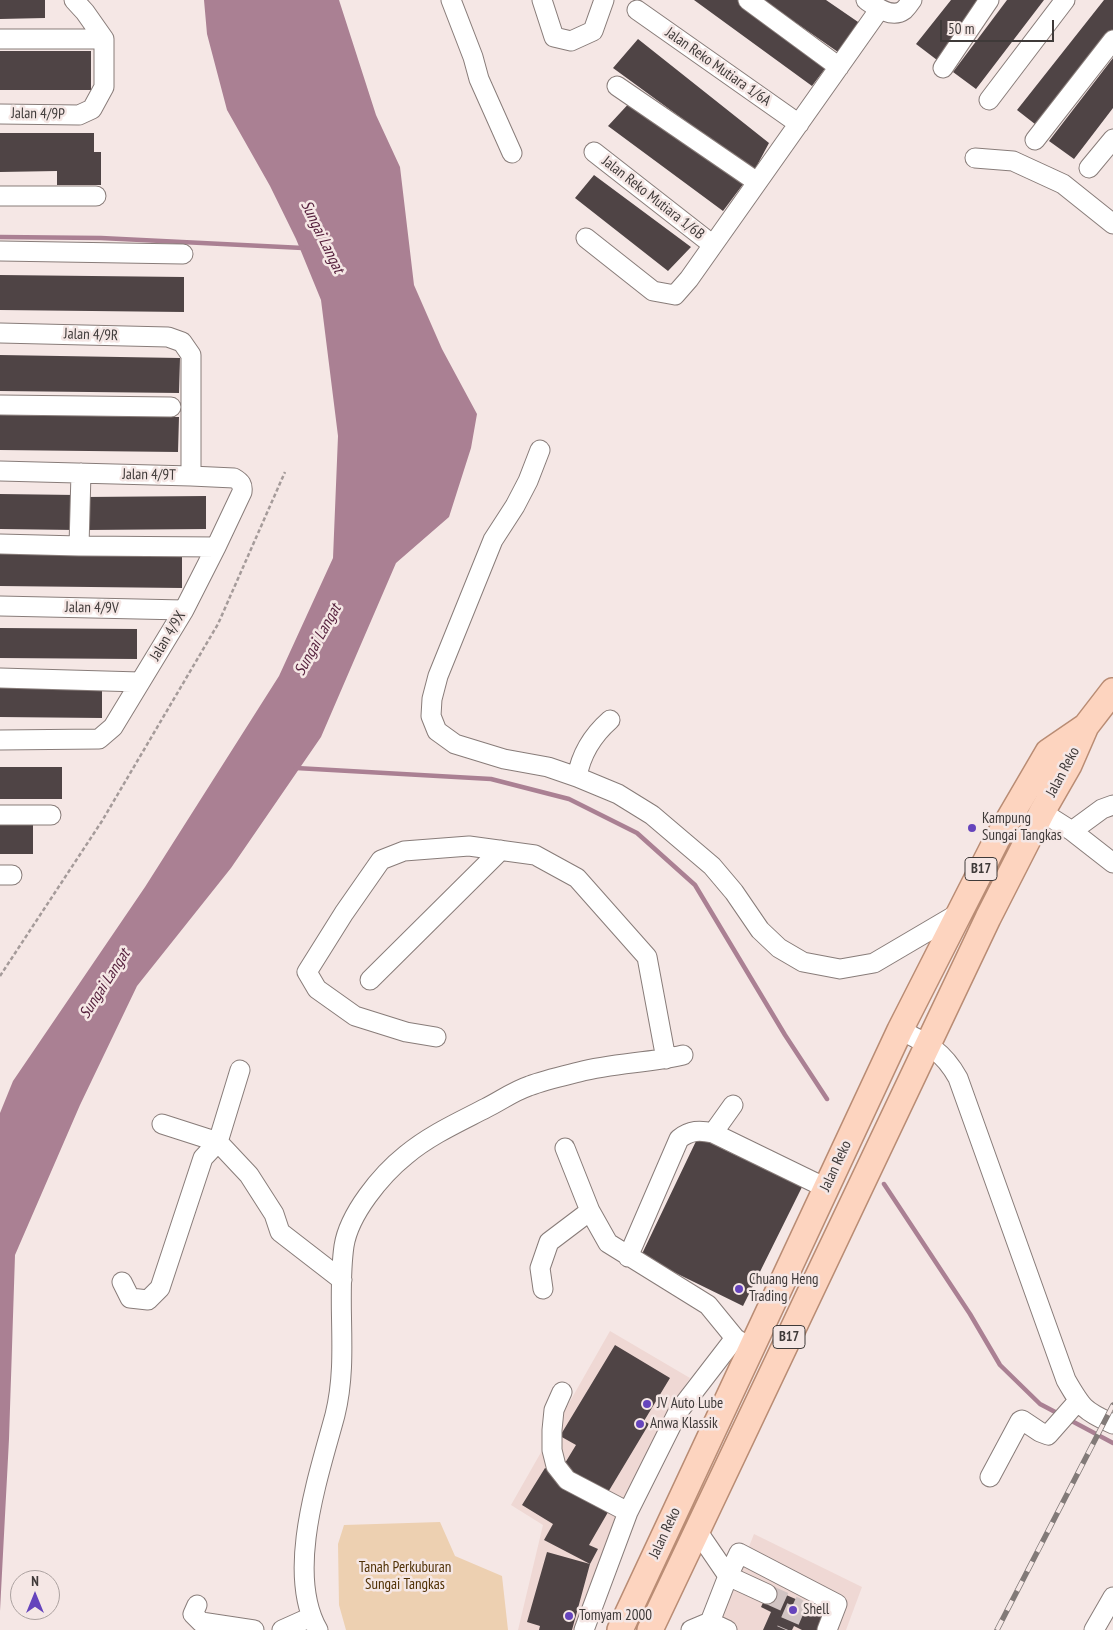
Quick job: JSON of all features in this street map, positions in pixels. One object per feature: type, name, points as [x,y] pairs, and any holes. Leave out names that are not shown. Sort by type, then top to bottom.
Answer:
[{"type":"main road","name":"Jalan Reko","points":[[650,1630],[928,1044],[1042,812],[1069,765],[1086,726],[1113,691]]},
{"type":"main road","name":"Jalan Reko","points":[[620,1630],[743,1344],[826,1188],[900,1030],[996,841],[1048,752],[1086,726]]},
{"type":"street","points":[[74,0],[104,39]]},
{"type":"street","points":[[451,0],[473,57],[479,79],[512,153]]},
{"type":"street","points":[[542,0],[554,37],[571,41],[593,31],[604,0]]},
{"type":"street","points":[[748,0],[839,67]]},
{"type":"street","points":[[586,238],[653,291],[675,295],[713,245],[839,67],[873,5],[896,13],[904,10],[912,0]]},
{"type":"street","points":[[943,68],[989,0]]},
{"type":"street","points":[[989,100],[1065,0]]},
{"type":"street","name":"Jalan Reko Mutiara 1/6A","points":[[637,10],[799,124]]},
{"type":"street","points":[[0,39],[104,39]]},
{"type":"street","name":"Jalan 4/9P","points":[[0,114],[79,116],[92,109],[104,87],[104,39]]},
{"type":"street","points":[[1035,140],[1113,40]]},
{"type":"street","points":[[617,86],[757,182]]},
{"type":"street","points":[[1089,168],[1113,138]]},
{"type":"street","name":"Jalan Reko Mutiara 1/6B","points":[[594,152],[713,245]]},
{"type":"street","points":[[976,158],[1013,161],[1063,184],[1113,224]]},
{"type":"street","points":[[0,196],[96,196]]},
{"type":"street","points":[[0,251],[183,254]]},
{"type":"street","name":"Jalan 4/9R","points":[[0,333],[168,337],[182,342]]},
{"type":"street","name":"Jalan 4/9T","points":[[0,471],[191,476],[191,355],[182,342]]},
{"type":"street","points":[[0,405],[171,407]]},
{"type":"street","points":[[540,450],[528,482],[516,506],[493,540],[438,676],[432,699],[431,716],[437,731],[455,744],[504,759],[548,767],[577,777],[618,794],[652,815],[712,866],[734,892],[760,930],[779,948],[803,962],[840,968],[874,963],[959,913]]},
{"type":"street","points":[[79,546],[82,473]]},
{"type":"street","name":"Jalan 4/9X","points":[[0,740],[99,739],[113,727],[184,610],[242,492],[243,486],[240,481],[234,478],[191,476]]},
{"type":"street","points":[[0,544],[216,547]]},
{"type":"street","name":"Jalan 4/9V","points":[[0,606],[184,610]]},
{"type":"street","points":[[0,678],[140,682]]},
{"type":"street","points":[[577,777],[580,762],[589,744],[610,720]]},
{"type":"street","points":[[1072,830],[1102,808],[1113,805]]},
{"type":"street","points":[[1042,812],[1072,830],[1113,863]]},
{"type":"street","points":[[0,815],[51,815]]},
{"type":"street","points":[[282,1630],[314,1624],[304,1582],[309,1514],[336,1410],[342,1376],[344,1245],[353,1220],[368,1196],[406,1155],[427,1141],[527,1086],[582,1071],[674,1057],[647,957],[578,878],[534,855],[469,846],[404,851],[380,860],[307,972],[316,989],[355,1016],[406,1032],[436,1036]]},
{"type":"street","points":[[370,980],[501,850]]},
{"type":"street","points":[[900,1030],[928,1044],[952,1066],[958,1078],[1066,1380],[1073,1405],[1113,1424]]},
{"type":"street","points":[[122,1282],[130,1298],[148,1300],[160,1288],[203,1158],[218,1142],[240,1070]]},
{"type":"street","points":[[713,1133],[733,1105]]},
{"type":"street","points":[[162,1124],[218,1142],[249,1175],[274,1214],[280,1232],[342,1280]]},
{"type":"street","points":[[628,1257],[679,1139],[693,1132],[701,1130],[713,1133],[826,1188]]},
{"type":"street","points":[[564,1148],[590,1211],[608,1243],[708,1305],[743,1344],[678,1412],[628,1512],[584,1630]]},
{"type":"street","points":[[544,1288],[540,1268],[549,1242],[590,1211]]},
{"type":"street","points":[[562,1392],[554,1410],[552,1430],[552,1450],[556,1466],[567,1480],[628,1512]]},
{"type":"street","points":[[990,1476],[1020,1421],[1022,1420],[1032,1425],[1047,1435],[1073,1405]]},
{"type":"street","points":[[700,1526],[700,1535],[728,1576],[767,1594]]},
{"type":"street","points":[[691,1630],[710,1622],[739,1553],[837,1604],[827,1630]]},
{"type":"street","points":[[1094,1630],[1113,1597]]},
{"type":"street","points":[[197,1605],[193,1614],[201,1622],[254,1630]]},
{"type":"street","points":[[710,1622],[727,1630]]},
{"type":"path","points":[[0,976],[102,821],[218,624],[285,472]]},
{"type":"shaded area","points":[[610,1331],[690,1378],[669,1410],[582,1630],[518,1630],[543,1525],[511,1505]]},
{"type":"shaded area","points":[[754,1534],[862,1587],[846,1630],[716,1630]]},
{"type":"green space","name":"Tanah Perkuburan Sungai Tangkas","points":[[440,1522],[455,1556],[502,1576],[508,1630],[346,1630],[339,1605],[338,1544],[344,1525]]},
{"type":"water","name":"Sungai Langat","points":[[204,0],[339,0],[376,115],[400,167],[414,285],[442,349],[477,414],[471,448],[449,517],[396,563],[321,737],[231,868],[137,986],[80,1105],[15,1255],[9,1439],[0,1611],[0,1113],[13,1081],[145,887],[279,676],[333,558],[338,436],[321,300],[296,239],[270,186],[227,110],[207,34]]},
{"type":"building","points":[[0,0],[45,0],[45,18],[0,19]]},
{"type":"building","points":[[694,0],[743,0],[830,62],[812,86]]},
{"type":"building","points":[[763,0],[826,0],[861,24],[838,52]]},
{"type":"building","points":[[951,0],[986,0],[937,60],[916,44]]},
{"type":"building","points":[[1007,0],[1044,0],[976,89],[953,72]]},
{"type":"building","points":[[1104,0],[1113,0],[1113,36],[1040,128],[1017,110]]},
{"type":"building","points":[[638,39],[769,143],[754,171],[613,68]]},
{"type":"building","points":[[0,51],[91,51],[91,90],[0,90]]},
{"type":"building","points":[[1113,58],[1113,108],[1074,159],[1049,141]]},
{"type":"building","points":[[633,99],[747,179],[723,211],[608,126]]},
{"type":"building","points":[[0,133],[94,133],[94,152],[101,152],[101,185],[57,185],[57,171],[0,172]]},
{"type":"building","points":[[594,175],[691,247],[668,271],[575,198]]},
{"type":"building","points":[[0,275],[184,277],[184,312],[0,310]]},
{"type":"building","points":[[0,355],[180,358],[179,393],[0,391]]},
{"type":"building","points":[[0,415],[179,417],[178,452],[0,450]]},
{"type":"building","points":[[0,494],[76,495],[76,530],[0,529]]},
{"type":"building","points":[[206,496],[206,529],[86,530],[86,497]]},
{"type":"building","points":[[0,550],[182,553],[182,588],[0,586]]},
{"type":"building","points":[[0,628],[137,629],[137,659],[0,658]]},
{"type":"building","points":[[0,686],[102,686],[102,718],[0,717]]},
{"type":"building","points":[[0,767],[62,767],[62,799],[0,799]]},
{"type":"building","points":[[0,819],[33,819],[33,854],[0,854]]},
{"type":"building","points":[[698,1137],[802,1187],[743,1306],[641,1256]]},
{"type":"building","points":[[615,1345],[670,1378],[644,1421],[649,1424],[607,1494],[562,1468],[576,1445],[560,1436]]},
{"type":"building","points":[[545,1468],[611,1507],[589,1545],[598,1549],[590,1564],[544,1540],[553,1524],[522,1505]]},
{"type":"building","points":[[547,1552],[590,1564],[572,1630],[539,1630],[540,1626],[527,1622]]},
{"type":"building","name":"Shell","points":[[770,1588],[828,1613],[821,1630],[802,1630],[794,1626],[792,1630],[763,1630],[771,1612],[761,1607]]},
{"type":"waterway","points":[[0,237],[101,238],[303,248]]},
{"type":"waterway","points":[[296,768],[491,779],[569,799],[637,833],[695,885],[785,1035],[827,1099]]},
{"type":"waterway","points":[[884,1184],[970,1314],[1000,1365],[1040,1404],[1059,1414]]},
{"type":"waterway","points":[[1068,1419],[1113,1443]]},
{"type":"tunnel","points":[[767,1594],[796,1607],[786,1630]]},
{"type":"railway","points":[[997,1630],[1113,1405]]},
{"type":"place","name":"Kampung Sungai Tangkas","points":[[972,828]]},
{"type":"place","name":"Chuang Heng Trading","points":[[739,1289]]},
{"type":"place","name":"JV Auto Lube","points":[[647,1404]]},
{"type":"place","name":"Anwa Klassik","points":[[640,1424]]},
{"type":"place","name":"Shell","points":[[793,1610]]},
{"type":"place","name":"Tomyam 2000","points":[[569,1616]]}]
